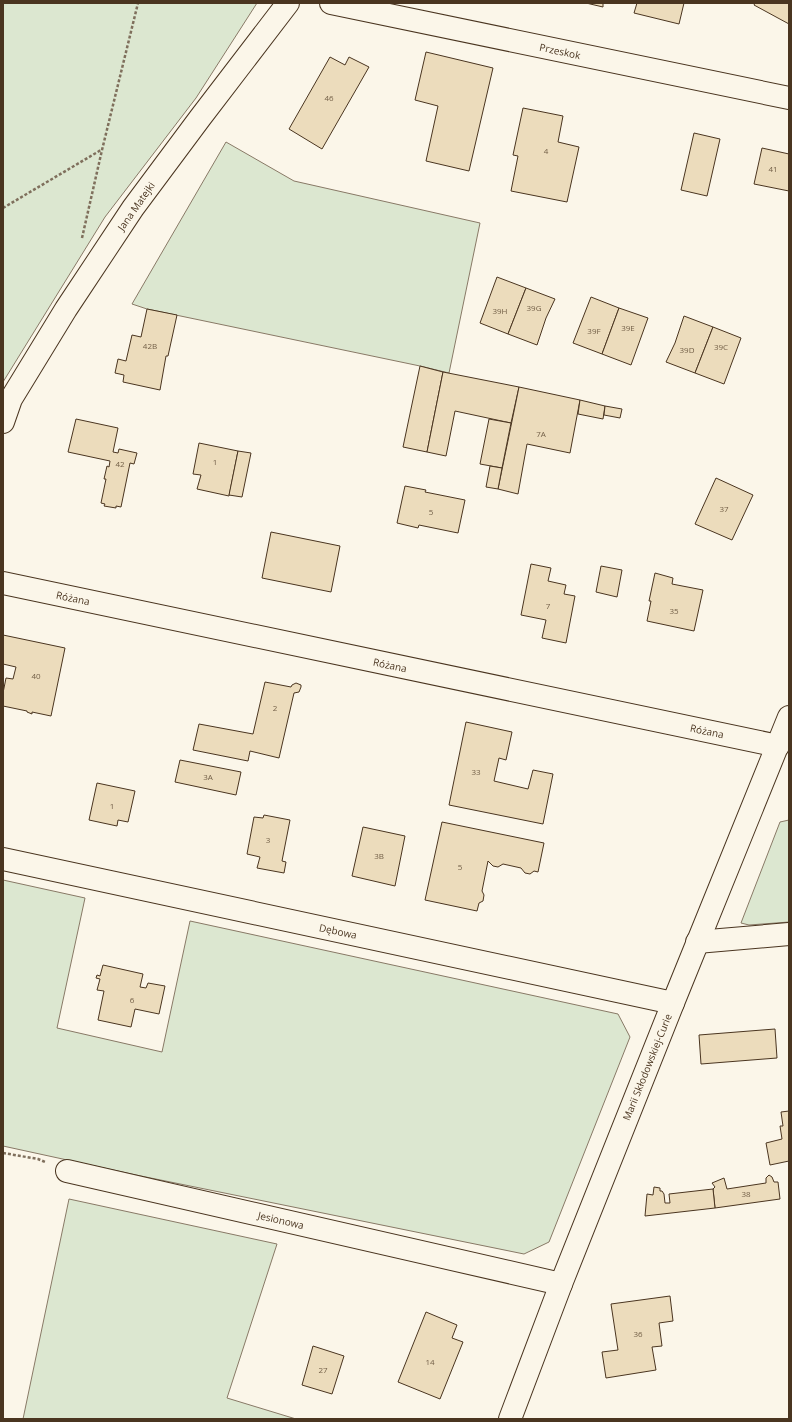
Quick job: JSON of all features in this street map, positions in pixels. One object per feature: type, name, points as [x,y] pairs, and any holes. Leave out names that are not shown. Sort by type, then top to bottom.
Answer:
[{"type":"street","name":"Jana Matejki","points":[[3,422],[11,399],[66,309],[133,208],[288,3]]},
{"type":"street","name":"Przeskok","points":[[331,3],[789,98]]},
{"type":"street","name":"Różana","points":[[3,583],[778,746]]},
{"type":"street","name":"Marii Skłodowskiej-Curie","points":[[510,1419],[561,1284],[673,1002],[789,717]]},
{"type":"street","name":"Dębowa","points":[[3,859],[673,1002]]},
{"type":"street","points":[[697,942],[789,934]]},
{"type":"street","name":"Jesionowa","points":[[67,1171],[561,1284]]},
{"type":"path","points":[[82,241],[102,150],[138,3]]},
{"type":"path","points":[[3,208],[102,150]]},
{"type":"path","points":[[3,1153],[38,1159],[67,1171]]},
{"type":"green space","points":[[3,3],[257,3],[196,98],[105,217],[3,382]]},
{"type":"green space","points":[[226,142],[294,181],[480,223],[449,373],[147,309],[132,304]]},
{"type":"green space","points":[[789,820],[789,922],[749,925],[741,923],[780,822]]},
{"type":"green space","points":[[3,880],[85,898],[57,1028],[162,1052],[190,921],[618,1014],[630,1037],[549,1242],[524,1254],[136,1175],[3,1146]]},
{"type":"green space","points":[[69,1199],[277,1244],[227,1398],[296,1419],[23,1419]]},
{"type":"building","points":[[586,3],[603,3],[603,7]]},
{"type":"building","points":[[637,3],[684,3],[679,24],[634,13]]},
{"type":"building","points":[[755,3],[789,3],[789,24],[754,5]]},
{"type":"building","points":[[426,52],[493,68],[469,171],[426,161],[438,106],[415,100]]},
{"type":"building","points":[[330,57],[345,65],[349,57],[369,67],[322,149],[289,129]]},
{"type":"building","points":[[523,108],[563,116],[558,142],[579,147],[567,202],[511,191],[518,156],[513,155]]},
{"type":"building","points":[[694,133],[720,139],[707,196],[681,190]]},
{"type":"building","points":[[762,148],[789,154],[789,191],[754,184]]},
{"type":"building","points":[[497,277],[526,288],[508,334],[480,323]]},
{"type":"building","points":[[526,288],[555,299],[546,318],[537,345],[508,334]]},
{"type":"building","points":[[591,297],[619,308],[602,354],[573,343]]},
{"type":"building","points":[[619,308],[648,318],[631,365],[602,354]]},
{"type":"building","points":[[147,309],[177,315],[168,356],[166,356],[160,390],[123,382],[124,375],[115,373],[118,359],[126,361],[132,335],[141,337]]},
{"type":"building","points":[[684,316],[713,327],[695,373],[666,362],[675,343]]},
{"type":"building","points":[[713,327],[741,338],[724,384],[695,373]]},
{"type":"building","points":[[420,366],[443,372],[427,452],[403,447]]},
{"type":"building","points":[[443,372],[519,387],[511,423],[455,411],[446,456],[427,452]]},
{"type":"building","points":[[519,387],[580,400],[570,453],[527,444],[518,494],[498,489]]},
{"type":"building","points":[[580,400],[605,406],[603,419],[578,414]]},
{"type":"building","points":[[605,406],[622,409],[620,418],[604,415]]},
{"type":"building","points":[[76,419],[118,428],[113,452],[118,453],[119,449],[137,453],[134,464],[130,463],[121,507],[116,506],[116,508],[104,506],[105,504],[101,503],[106,479],[104,479],[107,466],[109,467],[110,461],[68,452]]},
{"type":"building","points":[[489,419],[511,423],[502,468],[480,464]]},
{"type":"building","points":[[199,443],[238,451],[229,496],[197,489],[201,475],[193,474]]},
{"type":"building","points":[[238,451],[251,453],[242,497],[229,495]]},
{"type":"building","points":[[490,466],[502,468],[498,489],[486,487]]},
{"type":"building","points":[[716,478],[753,495],[732,540],[695,524]]},
{"type":"building","points":[[405,486],[426,490],[425,492],[465,500],[458,533],[419,525],[418,528],[397,523]]},
{"type":"building","points":[[271,532],[340,546],[331,592],[262,578]]},
{"type":"building","points":[[531,564],[551,568],[548,581],[566,585],[564,594],[575,596],[566,643],[542,638],[546,620],[521,615]]},
{"type":"building","points":[[601,566],[622,570],[617,597],[596,592]]},
{"type":"building","points":[[655,573],[673,578],[672,584],[703,590],[694,631],[647,621],[651,601],[649,601]]},
{"type":"building","points":[[3,635],[65,648],[51,716],[32,712],[32,714],[27,711],[3,706],[3,693],[6,678],[13,679],[16,667],[3,664]]},
{"type":"building","points":[[265,682],[291,687],[296,683],[301,685],[299,692],[294,693],[279,758],[250,751],[248,761],[193,750],[199,724],[253,734]]},
{"type":"building","points":[[466,722],[512,732],[506,760],[499,758],[494,781],[528,789],[533,770],[553,774],[543,824],[449,805]]},
{"type":"building","points":[[180,760],[241,772],[236,795],[175,782]]},
{"type":"building","points":[[97,783],[135,791],[128,822],[118,820],[117,826],[89,820]]},
{"type":"building","points":[[264,815],[290,820],[282,861],[286,862],[284,873],[257,868],[260,857],[247,854],[254,817],[263,818]]},
{"type":"building","points":[[442,822],[544,843],[538,872],[534,871],[530,874],[525,873],[521,868],[503,864],[498,867],[493,866],[488,861],[482,891],[484,895],[483,901],[479,903],[477,911],[425,900]]},
{"type":"building","points":[[363,827],[405,836],[395,886],[352,876]]},
{"type":"building","points":[[103,965],[143,974],[140,987],[146,988],[148,983],[165,986],[159,1014],[135,1009],[131,1027],[98,1020],[104,991],[97,990],[100,979],[96,978],[97,975],[100,976]]},
{"type":"building","points":[[775,1029],[777,1058],[701,1064],[699,1035]]},
{"type":"building","points":[[789,1111],[789,1161],[770,1165],[766,1143],[782,1139],[780,1126],[783,1126],[781,1112]]},
{"type":"building","points":[[769,1175],[772,1177],[774,1182],[778,1182],[780,1199],[715,1208],[713,1189],[715,1187],[712,1183],[724,1178],[727,1189],[766,1183],[766,1178]]},
{"type":"building","points":[[654,1187],[660,1188],[660,1191],[664,1194],[665,1203],[670,1203],[669,1194],[713,1189],[715,1208],[645,1216],[647,1194],[653,1195]]},
{"type":"building","points":[[670,1296],[673,1321],[659,1323],[662,1346],[652,1347],[656,1370],[606,1378],[602,1352],[618,1350],[611,1304]]},
{"type":"building","points":[[426,1312],[457,1325],[452,1338],[463,1342],[440,1399],[398,1382]]},
{"type":"building","points":[[313,1346],[344,1356],[332,1394],[302,1385]]}]
